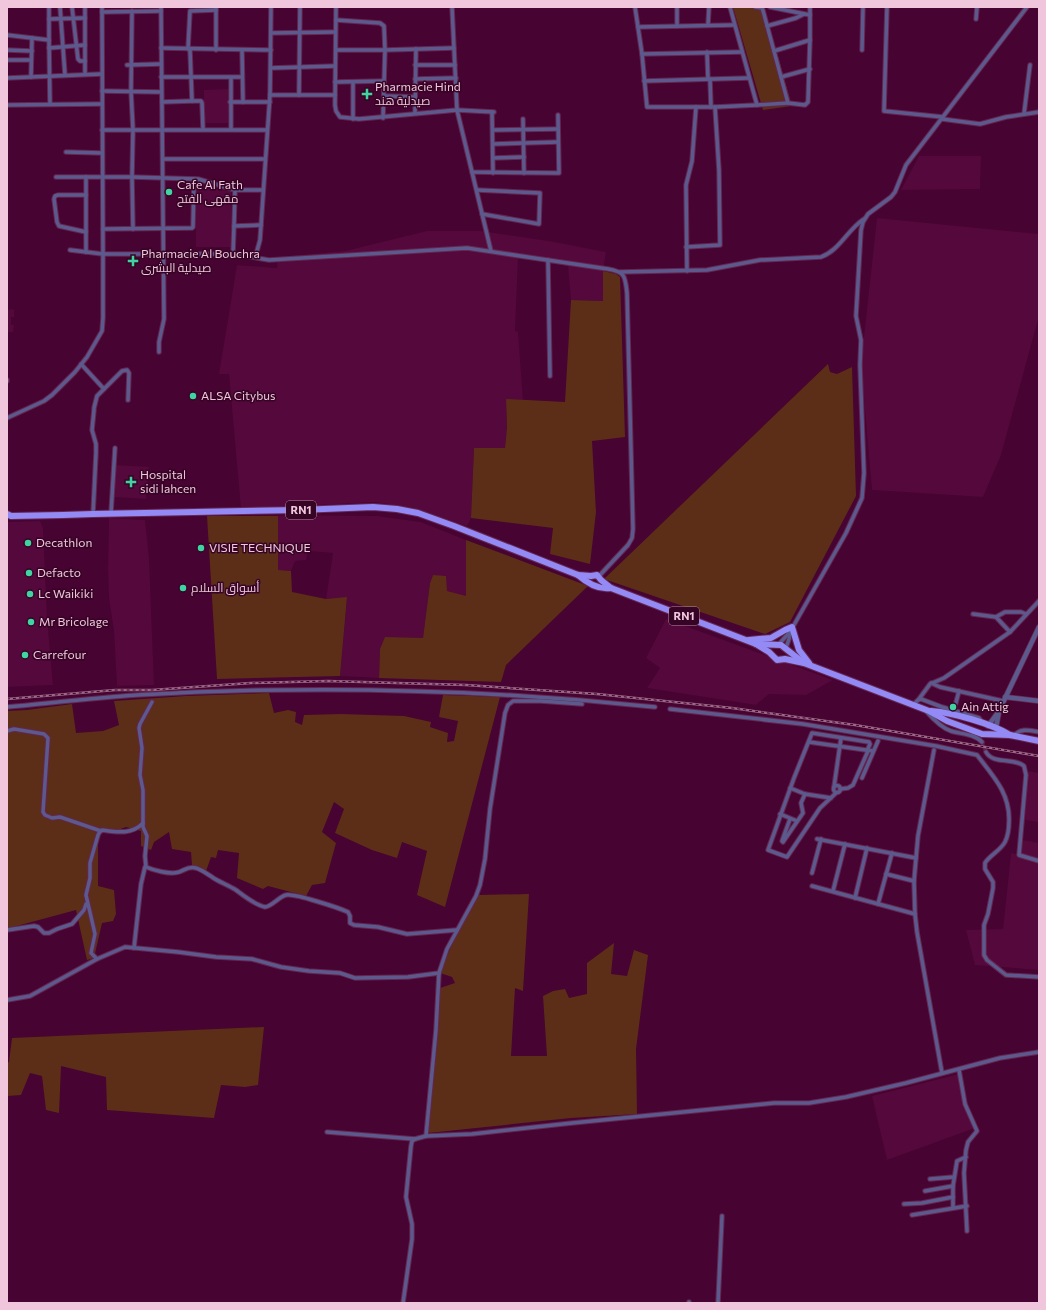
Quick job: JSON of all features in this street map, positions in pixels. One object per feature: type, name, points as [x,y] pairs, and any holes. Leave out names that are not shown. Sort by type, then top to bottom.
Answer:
[{"type":"main road","name":"RN1","points":[[8,516],[63,516],[110,513],[299,510],[377,507],[397,509],[412,512],[454,526],[590,579]]},
{"type":"main road","points":[[594,574],[600,578],[600,584],[597,586],[592,586],[590,579],[594,574]]},
{"type":"main road","name":"RN1","points":[[600,578],[611,588]]},
{"type":"main road","name":"RN1","points":[[597,586],[611,588],[747,640],[756,644],[772,655]]},
{"type":"main road","points":[[747,640],[771,638],[784,630],[791,630],[799,650],[812,666]]},
{"type":"main road","name":"RN1","points":[[756,644],[777,645]]},
{"type":"main road","points":[[804,663],[783,646],[777,645],[772,650],[772,655],[775,659],[804,663],[926,710],[952,723],[986,734],[1011,735],[1039,741]]},
{"type":"main road","points":[[782,659],[786,656],[786,649]]},
{"type":"main road","points":[[926,710],[953,712],[1011,735]]},
{"type":"main road","points":[[952,723],[949,717],[953,712]]},
{"type":"main road","points":[[986,734],[990,732],[989,726]]},
{"type":"street","points":[[49,7],[48,76],[50,104]]},
{"type":"street","points":[[60,7],[65,75]]},
{"type":"street","points":[[72,7],[78,60],[85,61]]},
{"type":"street","points":[[85,7],[85,74]]},
{"type":"street","points":[[7,418],[47,399],[81,364],[94,346],[102,331],[102,7]]},
{"type":"street","points":[[251,257],[258,251],[261,225],[270,102],[272,7]]},
{"type":"street","points":[[299,94],[300,7]]},
{"type":"street","points":[[336,7],[335,105],[338,114],[344,118],[353,119],[383,118],[415,113],[457,110],[493,112],[493,173]]},
{"type":"street","points":[[452,7],[457,110],[491,251]]},
{"type":"street","points":[[634,7],[642,54],[647,107],[713,107],[788,102],[806,105],[808,103],[810,69],[810,7]]},
{"type":"street","points":[[677,7],[677,26]]},
{"type":"street","points":[[708,7],[708,25]]},
{"type":"street","points":[[730,7],[757,105]]},
{"type":"street","points":[[754,7],[762,8],[788,102]]},
{"type":"street","points":[[770,7],[810,15]]},
{"type":"street","points":[[862,50],[863,7]]},
{"type":"street","points":[[887,7],[884,111],[980,124],[1039,112]]},
{"type":"street","points":[[976,19],[977,7]]},
{"type":"street","points":[[70,250],[103,254],[233,254],[269,260],[456,248],[491,251],[620,272],[715,270],[760,260],[821,258],[827,255],[871,211],[891,197],[895,192],[906,165],[1027,7]]},
{"type":"street","points":[[102,12],[161,9],[164,319],[159,342],[159,352]]},
{"type":"street","points":[[192,101],[189,50],[190,11],[216,9],[216,50]]},
{"type":"street","points":[[132,11],[130,64],[133,130],[133,229]]},
{"type":"street","points":[[767,26],[796,18],[804,14]]},
{"type":"street","points":[[49,19],[85,18]]},
{"type":"street","points":[[336,20],[380,23],[384,26],[385,50],[383,118]]},
{"type":"street","points":[[638,27],[734,25]]},
{"type":"street","points":[[271,33],[336,32]]},
{"type":"street","points":[[7,36],[49,40]]},
{"type":"street","points":[[31,77],[32,38]]},
{"type":"street","points":[[774,52],[810,40]]},
{"type":"street","points":[[49,48],[85,45]]},
{"type":"street","points":[[161,48],[189,50],[271,50]]},
{"type":"street","points":[[336,50],[454,48]]},
{"type":"street","points":[[415,113],[416,49]]},
{"type":"street","points":[[7,50],[32,51]]},
{"type":"street","points":[[242,50],[242,102]]},
{"type":"street","points":[[686,247],[720,245],[719,170],[707,52]]},
{"type":"street","points":[[642,54],[742,52]]},
{"type":"street","points":[[7,60],[31,60]]},
{"type":"street","points":[[130,64],[161,64]]},
{"type":"street","points":[[415,65],[455,65]]},
{"type":"street","points":[[1024,114],[1030,65]]},
{"type":"street","points":[[271,68],[335,66]]},
{"type":"street","points":[[781,77],[810,69]]},
{"type":"street","points":[[7,78],[102,74]]},
{"type":"street","points":[[161,77],[242,77]]},
{"type":"street","points":[[231,78],[231,129]]},
{"type":"street","points":[[415,79],[456,78]]},
{"type":"street","points":[[644,81],[749,78]]},
{"type":"street","points":[[335,82],[383,81]]},
{"type":"street","points":[[353,82],[353,119]]},
{"type":"street","points":[[102,91],[161,92]]},
{"type":"street","points":[[270,95],[335,94]]},
{"type":"street","points":[[384,96],[415,97]]},
{"type":"street","points":[[162,102],[202,102],[202,129]]},
{"type":"street","points":[[230,102],[270,102]]},
{"type":"street","points":[[7,105],[102,104]]},
{"type":"street","points":[[687,271],[686,185],[692,161],[696,107]]},
{"type":"street","points":[[472,172],[559,173],[558,114]]},
{"type":"street","points":[[523,119],[524,173]]},
{"type":"street","points":[[493,130],[558,129]]},
{"type":"street","points":[[102,130],[267,130]]},
{"type":"street","points":[[493,144],[558,142]]},
{"type":"street","points":[[66,152],[102,153]]},
{"type":"street","points":[[493,158],[524,157]]},
{"type":"street","points":[[163,159],[265,159]]},
{"type":"street","points":[[56,177],[194,179],[235,190],[263,190]]},
{"type":"street","points":[[86,177],[86,252]]},
{"type":"street","points":[[103,229],[193,228],[194,179]]},
{"type":"street","points":[[233,254],[235,190]]},
{"type":"street","points":[[476,190],[540,194],[539,224],[482,214]]},
{"type":"street","points":[[86,195],[58,195],[55,196],[54,199],[57,222],[59,226],[86,232]]},
{"type":"street","points":[[777,645],[791,630],[846,533],[862,498],[864,473],[860,365],[861,340],[856,316],[860,230],[865,218]]},
{"type":"street","points":[[234,226],[261,225]]},
{"type":"street","points":[[548,260],[550,376]]},
{"type":"street","points":[[600,578],[628,545],[632,538],[633,529],[626,293],[625,278],[620,272]]},
{"type":"street","points":[[81,364],[104,389]]},
{"type":"street","points":[[93,514],[96,444],[92,430],[94,409],[97,398],[122,371],[128,370],[128,400]]},
{"type":"street","points":[[110,513],[115,448]]},
{"type":"street","points":[[913,705],[920,699],[931,683],[944,678],[1010,632],[1039,601]]},
{"type":"street","points":[[973,614],[996,617],[1005,612],[1021,612],[1026,614]]},
{"type":"street","points":[[996,617],[1010,632]]},
{"type":"street","points":[[989,726],[999,711],[1039,628]]},
{"type":"street","points":[[786,649],[791,630]]},
{"type":"street","points":[[931,683],[940,687],[1004,699],[1039,701]]},
{"type":"street","points":[[7,707],[138,695],[254,690],[370,690],[486,693],[655,707]]},
{"type":"street","points":[[920,699],[953,712],[960,691]]},
{"type":"street","points":[[426,1136],[436,1030],[438,972],[447,949],[476,896],[480,885],[485,859],[490,809],[503,723],[507,707],[513,701],[582,704]]},
{"type":"street","points":[[134,948],[141,884],[145,867],[147,836],[143,823],[143,790],[140,775],[142,748],[139,727],[152,702]]},
{"type":"street","points":[[670,709],[803,724],[936,746],[977,755],[1004,793],[1008,804],[1009,816],[1008,834],[1005,841],[985,863],[985,869],[993,882],[993,888],[989,910],[983,929],[984,955],[987,960],[1006,975],[1039,977]]},
{"type":"street","points":[[926,710],[944,728],[978,738],[982,742]]},
{"type":"street","points":[[989,726],[999,711]]},
{"type":"street","points":[[952,723],[955,732]]},
{"type":"street","points":[[7,731],[14,729],[47,735],[43,812],[45,815],[52,818],[60,817],[70,822],[100,831],[129,831],[138,828],[143,823]]},
{"type":"street","points":[[1011,735],[1024,730],[1039,732]]},
{"type":"street","points":[[834,787],[838,786],[840,789],[848,788],[853,785],[870,744],[869,742],[812,733],[780,814],[768,850],[787,857],[820,808],[840,791],[840,789]]},
{"type":"street","points":[[836,793],[834,791],[834,787],[841,738]]},
{"type":"street","points":[[862,778],[878,741]]},
{"type":"street","points":[[809,742],[873,751]]},
{"type":"street","points":[[934,750],[919,830],[914,881],[917,932],[942,1073]]},
{"type":"street","points":[[986,752],[991,758],[1018,762],[1024,766],[1026,775],[1019,854],[1039,861]]},
{"type":"street","points":[[790,788],[805,794],[831,798]]},
{"type":"street","points":[[790,819],[782,841],[783,842],[803,813],[801,803],[805,794]]},
{"type":"street","points":[[780,814],[797,822]]},
{"type":"street","points":[[97,959],[92,953],[94,934],[86,895],[90,878],[90,864],[100,831]]},
{"type":"street","points":[[812,873],[819,839],[916,858]]},
{"type":"street","points":[[833,891],[845,844]]},
{"type":"street","points":[[855,898],[867,848]]},
{"type":"street","points":[[878,904],[892,853]]},
{"type":"street","points":[[145,867],[157,871],[174,872],[179,872],[186,868],[194,868],[206,872],[245,898],[265,906],[268,906],[279,898],[287,895],[306,899],[348,912],[350,916],[350,923],[354,926],[378,927],[407,934],[457,930]]},
{"type":"street","points":[[886,874],[914,881]]},
{"type":"street","points":[[812,886],[915,914]]},
{"type":"street","points":[[7,930],[36,926],[44,933],[49,933],[72,924],[81,914],[87,902]]},
{"type":"street","points":[[81,914],[89,910]]},
{"type":"street","points":[[7,1000],[30,996],[97,959],[122,948],[252,959],[281,967],[340,973],[355,978],[408,977],[438,972]]},
{"type":"street","points":[[327,1132],[415,1139],[426,1136],[472,1134],[774,1103],[809,1103],[906,1083],[1000,1058],[1039,1052]]},
{"type":"street","points":[[959,1070],[965,1104],[977,1131],[968,1142],[964,1173],[967,1231]]},
{"type":"street","points":[[403,1303],[408,1275],[412,1232],[406,1203],[406,1191],[411,1146],[415,1139]]},
{"type":"street","points":[[953,1208],[953,1186],[956,1161],[966,1157]]},
{"type":"street","points":[[930,1179],[954,1177]]},
{"type":"street","points":[[925,1190],[953,1186]]},
{"type":"street","points":[[904,1204],[953,1197]]},
{"type":"street","points":[[912,1215],[966,1206]]},
{"type":"street","points":[[718,1303],[722,1216]]},
{"type":"shaded area","points":[[733,7],[764,7],[792,106],[763,110]]},
{"type":"shaded area","points":[[229,89],[228,123],[204,123],[204,90]]},
{"type":"shaded area","points":[[919,156],[981,156],[980,189],[901,190]]},
{"type":"shaded area","points":[[195,182],[206,184],[219,190],[231,191],[231,247],[196,247],[196,220],[194,213]]},
{"type":"shaded area","points":[[877,218],[1039,234],[1039,316],[1001,455],[983,497],[872,490],[861,364]]},
{"type":"shaded area","points":[[427,231],[481,231],[549,241],[606,252],[603,271],[603,301],[571,300],[568,266],[518,258],[515,331],[518,332],[523,400],[506,399],[507,427],[505,448],[474,448],[471,518],[467,526],[413,508],[375,502],[241,509],[229,374],[219,374],[237,265],[277,268],[278,257],[345,251]]},
{"type":"shaded area","points":[[603,271],[616,274],[620,277],[625,437],[592,441],[596,512],[590,564],[550,554],[553,528],[471,518],[474,448],[505,448],[507,427],[506,399],[565,402],[571,300],[603,301]]},
{"type":"shaded area","points":[[7,310],[14,310],[14,317],[11,317],[11,325],[14,325],[13,332],[8,332]]},
{"type":"shaded area","points":[[828,364],[830,372],[837,374],[852,367],[856,496],[790,622],[765,634],[604,579]]},
{"type":"shaded area","name":"Hospital sidi lahcen","points":[[116,465],[149,467],[146,499],[114,497]]},
{"type":"shaded area","points":[[207,516],[278,516],[278,570],[291,571],[292,592],[326,599],[347,597],[340,676],[217,679]]},
{"type":"shaded area","points":[[278,516],[377,516],[421,522],[466,540],[466,597],[447,591],[433,575],[430,583],[423,638],[380,649],[379,678],[340,676],[347,598],[326,599],[333,553],[308,551],[306,560],[295,561],[291,571],[278,570]]},
{"type":"shaded area","points":[[109,518],[145,520],[149,558],[154,685],[117,686],[114,631],[109,598]]},
{"type":"shaded area","points":[[40,521],[43,528],[47,617],[53,685],[7,687],[7,522]]},
{"type":"shaded area","points":[[466,540],[588,586],[506,665],[501,682],[379,678],[380,649],[385,637],[423,638],[430,583],[433,575],[446,576],[447,591],[466,596]]},
{"type":"shaded area","points":[[666,619],[833,680],[806,695],[769,694],[756,705],[647,688],[660,668],[646,658]]},
{"type":"shaded area","points":[[269,693],[274,713],[288,710],[296,712],[295,722],[302,725],[304,715],[341,714],[404,716],[431,722],[430,727],[448,733],[447,742],[454,741],[458,721],[439,717],[443,695],[500,697],[445,907],[417,895],[427,851],[402,842],[397,858],[372,850],[335,833],[344,809],[334,802],[322,832],[336,843],[325,883],[312,885],[306,896],[268,886],[263,889],[237,878],[239,853],[218,850],[216,858],[211,857],[206,871],[192,865],[191,852],[172,849],[169,832],[154,842],[151,850],[141,846],[141,831],[126,827],[118,830],[98,828],[98,886],[114,890],[116,914],[113,921],[102,923],[94,958],[87,960],[76,910],[13,927],[7,927],[7,711],[72,704],[76,733],[103,731],[119,725],[114,701],[186,696]]},
{"type":"shaded area","points":[[1028,771],[1039,773],[1039,822],[1025,820]]},
{"type":"shaded area","points":[[1023,840],[1039,843],[1039,970],[975,965],[966,930],[1003,929],[1011,853],[1020,855]]},
{"type":"shaded area","points":[[529,894],[523,991],[515,988],[511,1056],[547,1056],[543,996],[553,991],[565,989],[569,998],[587,994],[587,963],[614,943],[611,974],[627,976],[634,950],[648,955],[636,1049],[637,1114],[571,1118],[428,1133],[440,988],[455,983],[452,977],[440,973],[452,944],[478,895]]},
{"type":"shaded area","points":[[264,1027],[258,1085],[245,1087],[221,1085],[214,1118],[107,1110],[106,1077],[61,1066],[59,1113],[46,1110],[42,1076],[30,1073],[21,1095],[7,1096],[7,1063],[9,1062],[12,1038]]},
{"type":"shaded area","points":[[959,1074],[975,1128],[887,1160],[872,1096]]},
{"type":"tunnel","points":[[982,742],[986,752]]},
{"type":"railway","points":[[7,699],[115,690],[152,690],[251,683],[328,681],[466,685],[597,694],[732,708],[855,725],[1039,756]]},
{"type":"place","name":"Pharmacie Hind صيدلية هند","points":[[367,94]]},
{"type":"place","name":"Cafe Al Fath مقهى الفتح","points":[[169,192]]},
{"type":"place","name":"Pharmacie Al Bouchra صيدلية البشرى","points":[[133,261]]},
{"type":"place","name":"ALSA Citybus","points":[[193,396]]},
{"type":"place","name":"Hospital sidi lahcen","points":[[131,482]]},
{"type":"place","name":"Decathlon","points":[[28,543]]},
{"type":"place","name":"VISIE TECHNIQUE","points":[[201,548]]},
{"type":"place","name":"Defacto","points":[[29,573]]},
{"type":"place","name":"أسواق السلام","points":[[183,588]]},
{"type":"place","name":"Lc Waikiki","points":[[30,594]]},
{"type":"place","name":"Mr Bricolage","points":[[31,622]]},
{"type":"place","name":"Carrefour","points":[[25,655]]},
{"type":"place","name":"Ain Attig","points":[[953,707]]}]
